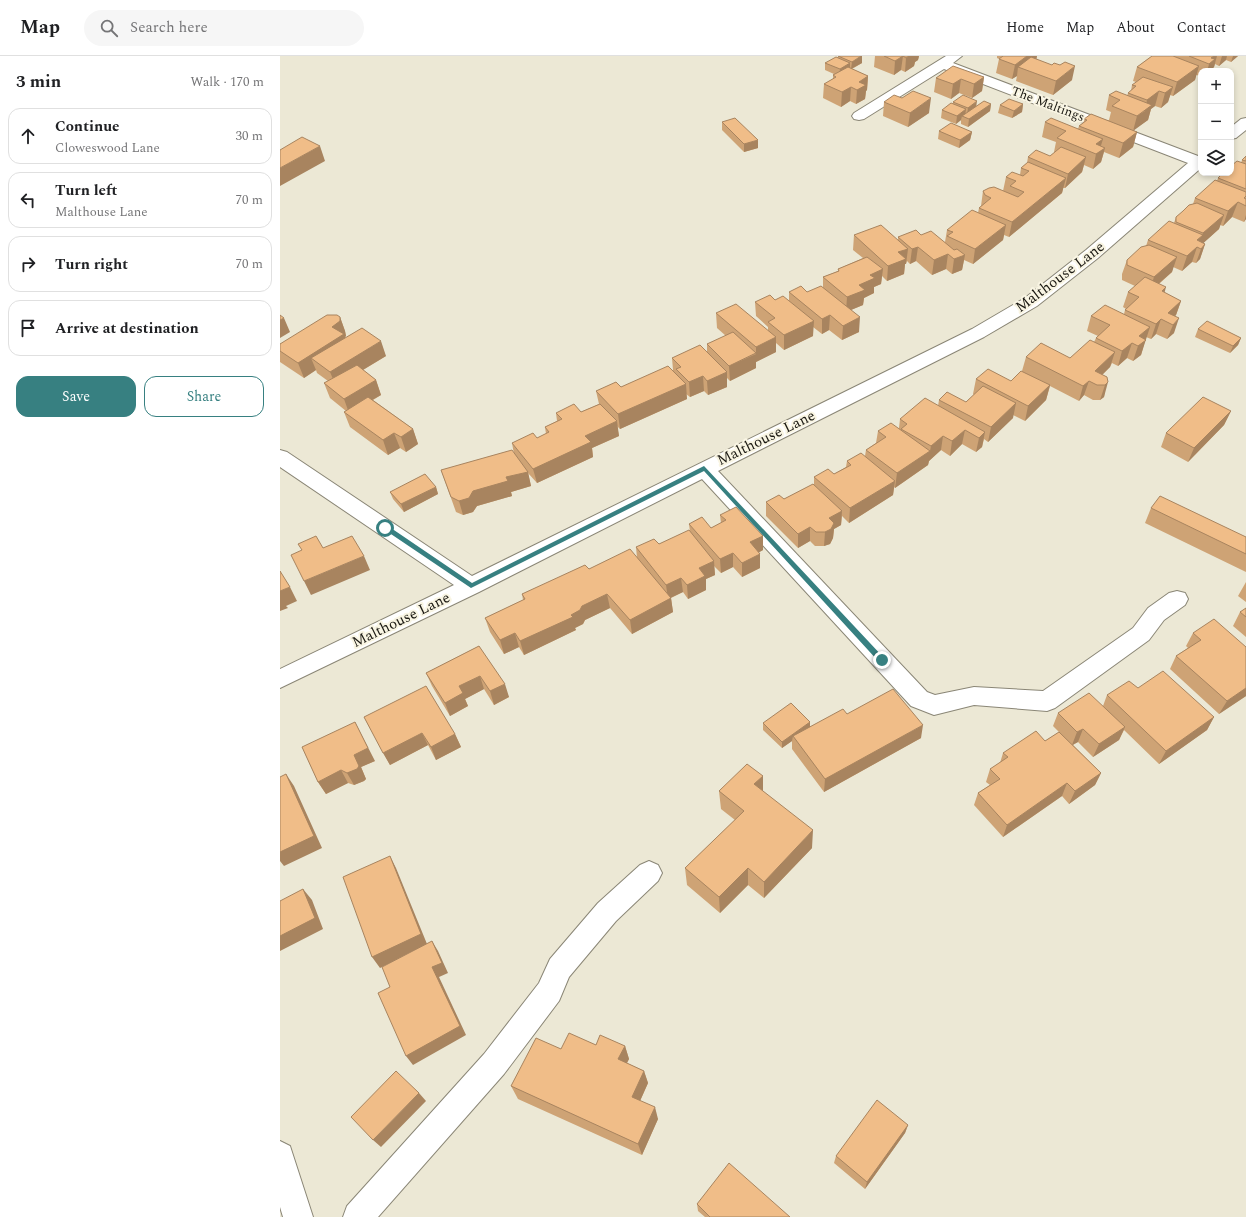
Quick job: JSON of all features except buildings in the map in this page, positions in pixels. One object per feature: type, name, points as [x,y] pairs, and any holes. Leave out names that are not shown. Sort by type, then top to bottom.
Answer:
[{"type":"street","name":"The Maltings","points":[[858,116],[949,60],[1198,160]]},
{"type":"street","points":[[1234,132],[1246,122]]},
{"type":"street","name":"Malthouse Lane","points":[[280,679],[471,586],[978,332],[1031,302],[1092,254],[1198,163]]},
{"type":"street","points":[[280,457],[471,586]]},
{"type":"street","points":[[704,468],[919,699],[934,705],[974,696],[1047,701],[1141,634],[1156,614],[1177,599]]},
{"type":"street","points":[[358,1217],[494,1064],[549,992],[559,968],[606,912],[649,873]]},
{"type":"street","points":[[280,1156],[298,1217]]},
{"type":"route","points":[[385,528],[471,586],[704,468],[882,660]]}]
